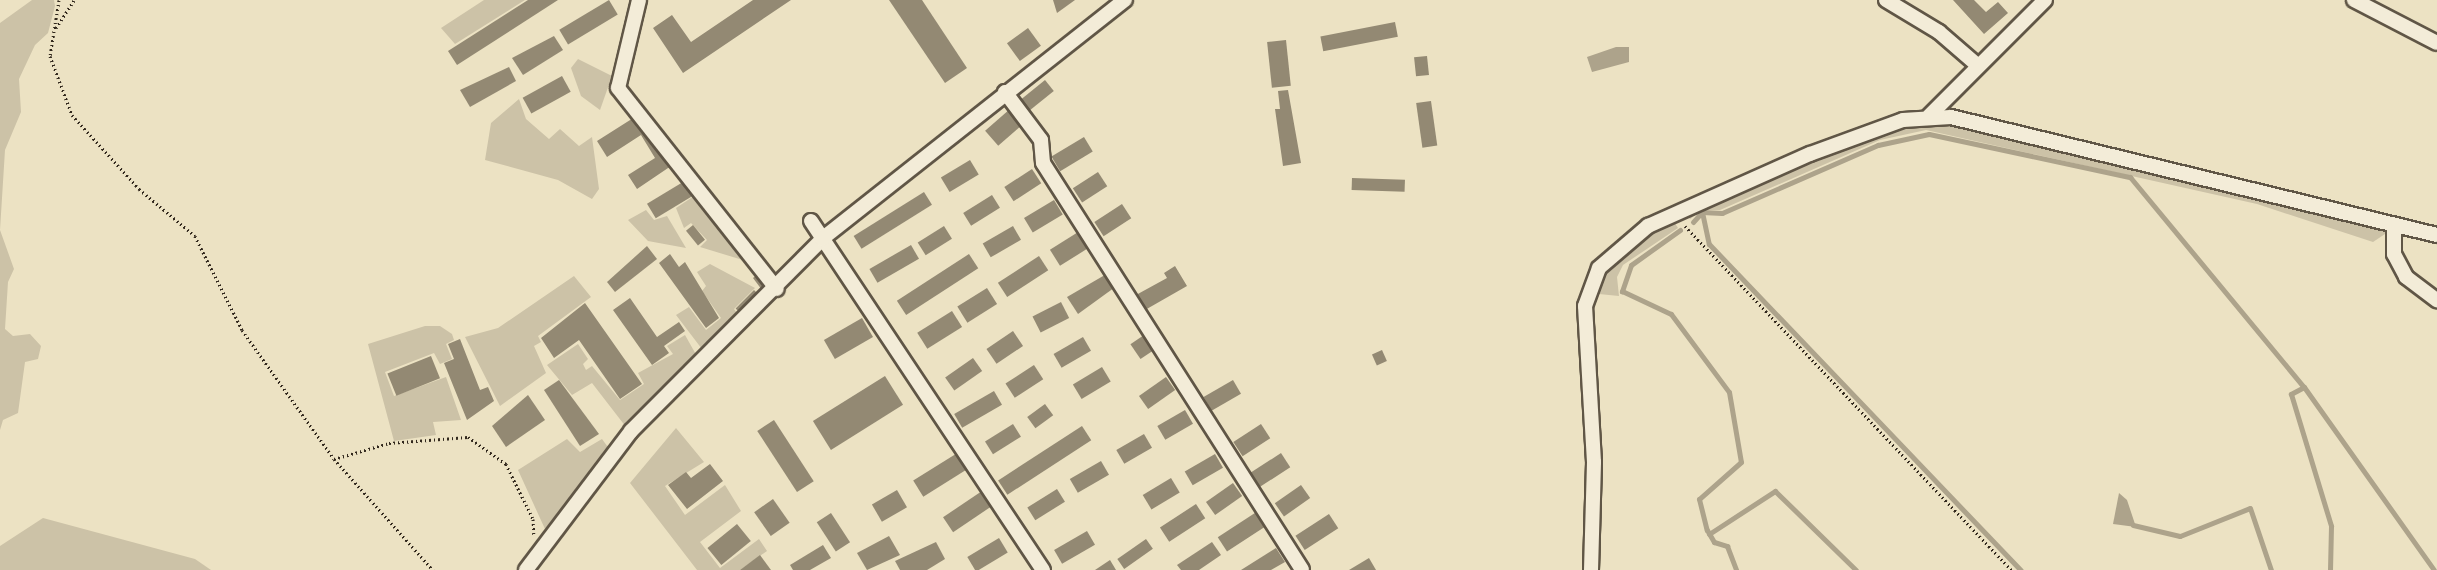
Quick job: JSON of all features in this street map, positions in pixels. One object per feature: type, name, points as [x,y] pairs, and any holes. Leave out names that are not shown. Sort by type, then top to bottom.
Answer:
[{"type":"street","points":[[639,0],[618,88],[777,289]]},
{"type":"street","points":[[526,570],[631,431],[777,289],[822,239],[1005,92],[1125,0]]},
{"type":"street","points":[[1886,0],[1939,32],[1976,64]]},
{"type":"street","points":[[1929,116],[1976,64],[2044,0]]},
{"type":"street","points":[[2354,0],[2437,43]]},
{"type":"street","points":[[1005,92],[1041,140],[1042,163],[1302,570]]},
{"type":"street","points":[[1591,570],[1595,533],[1584,333],[1589,288],[1611,253],[1674,213],[1877,128],[1929,116],[2056,139],[2437,235]]},
{"type":"street","points":[[811,221],[1043,570]]},
{"type":"street","points":[[2394,226],[2394,254],[2406,277],[2437,300]]},
{"type":"path","points":[[60,0],[50,38],[62,97],[83,126],[139,189],[195,236],[242,330],[334,459],[433,570]]},
{"type":"path","points":[[50,38],[74,0]]},
{"type":"path","points":[[1674,213],[2012,570]]},
{"type":"path","points":[[334,459],[389,443],[468,437],[506,464],[520,488],[533,519],[535,556]]},
{"type":"shaded area","points":[[32,0],[54,0],[55,6],[48,33],[35,45],[19,79],[21,112],[5,150],[0,230],[0,23]]},
{"type":"shaded area","points":[[484,0],[525,0],[455,44],[441,28]]},
{"type":"shaded area","points":[[1616,47],[1629,47],[1629,62],[1592,72],[1587,57]]},
{"type":"shaded area","points":[[578,59],[612,76],[600,110],[581,96],[571,68]]},
{"type":"shaded area","points":[[519,99],[526,119],[549,139],[560,129],[579,146],[592,137],[599,189],[592,199],[558,180],[485,160],[491,123]]},
{"type":"shaded area","points":[[1930,123],[2017,138],[2388,232],[2373,242],[2257,204],[1926,130],[1880,140],[1720,210],[1702,210],[1690,219],[1686,213],[1885,131]]},
{"type":"shaded area","points":[[697,194],[746,261],[700,247],[707,240],[691,223],[684,228],[676,208]]},
{"type":"shaded area","points":[[646,210],[654,220],[667,216],[686,248],[648,241],[628,220]]},
{"type":"shaded area","points":[[1673,220],[1678,228],[1623,265],[1617,277],[1619,296],[1599,294],[1596,287],[1604,268]]},
{"type":"shaded area","points":[[0,230],[14,269],[8,282],[5,329],[13,336],[30,334],[41,346],[38,359],[25,362],[18,413],[3,420],[0,430]]},
{"type":"shaded area","points":[[710,264],[755,288],[734,309],[741,318],[705,353],[676,315],[689,307],[706,330],[721,318],[702,291],[706,286],[697,272]]},
{"type":"shaded area","points":[[574,276],[591,297],[538,336],[541,342],[534,346],[546,373],[500,406],[465,337],[498,328]]},
{"type":"shaded area","points":[[425,326],[440,326],[452,334],[454,340],[446,344],[452,359],[440,364],[434,353],[385,372],[394,396],[446,377],[461,420],[433,422],[436,435],[394,441],[368,344]]},
{"type":"shaded area","points":[[685,335],[698,358],[626,427],[592,383],[572,395],[547,365],[578,344],[588,359],[583,364],[586,370],[592,366],[620,400],[644,384],[638,373],[673,354],[667,346]]},
{"type":"shaded area","points":[[676,428],[704,462],[665,486],[685,515],[725,485],[741,511],[700,542],[720,568],[759,539],[767,551],[740,570],[697,570],[630,483]]},
{"type":"shaded area","points":[[567,439],[580,452],[602,439],[610,450],[545,529],[518,470]]},
{"type":"shaded area","points":[[2119,493],[2127,500],[2136,527],[2113,524]]},
{"type":"shaded area","points":[[43,518],[195,559],[211,570],[0,570],[0,546]]},
{"type":"building","points":[[528,0],[558,0],[457,65],[448,51]]},
{"type":"building","points":[[609,0],[618,15],[568,44],[559,30]]},
{"type":"building","points":[[753,0],[791,0],[683,73],[653,28],[672,15],[691,42]]},
{"type":"building","points":[[889,0],[922,0],[967,68],[945,83]]},
{"type":"building","points":[[1053,0],[1075,0],[1057,13]]},
{"type":"building","points":[[1953,0],[1974,0],[1986,12],[1998,2],[2008,13],[1984,34]]},
{"type":"building","points":[[1395,22],[1398,37],[1323,51],[1320,37]]},
{"type":"building","points":[[1028,28],[1041,46],[1020,61],[1007,43]]},
{"type":"building","points":[[554,36],[563,50],[523,75],[512,58]]},
{"type":"building","points":[[1286,40],[1291,86],[1272,88],[1267,42]]},
{"type":"building","points":[[1427,56],[1429,75],[1416,76],[1414,57]]},
{"type":"building","points":[[509,67],[516,81],[470,107],[460,90]]},
{"type":"building","points":[[562,76],[571,92],[531,114],[523,98]]},
{"type":"building","points":[[1045,80],[1054,91],[1023,116],[1014,105]]},
{"type":"building","points":[[1288,90],[1301,163],[1283,166],[1275,109],[1280,109],[1278,91]]},
{"type":"building","points":[[1431,101],[1437,146],[1422,148],[1416,103]]},
{"type":"building","points":[[1010,109],[1023,124],[998,146],[985,131]]},
{"type":"building","points":[[638,115],[671,166],[637,189],[628,175],[655,158],[641,135],[607,157],[597,141]]},
{"type":"building","points":[[1084,137],[1093,152],[1060,171],[1051,157]]},
{"type":"building","points":[[970,160],[979,175],[950,192],[941,178]]},
{"type":"building","points":[[1032,169],[1041,183],[1014,201],[1004,187]]},
{"type":"building","points":[[1098,172],[1107,186],[1082,203],[1073,188]]},
{"type":"building","points":[[1352,178],[1405,180],[1405,192],[1352,190]]},
{"type":"building","points":[[683,182],[692,197],[656,218],[647,204]]},
{"type":"building","points":[[924,192],[932,205],[862,249],[854,236]]},
{"type":"building","points":[[992,195],[1000,208],[971,226],[963,213]]},
{"type":"building","points":[[1054,200],[1063,215],[1033,233],[1024,218]]},
{"type":"building","points":[[1122,204],[1131,218],[1104,236],[1094,222]]},
{"type":"building","points":[[693,225],[705,240],[698,245],[686,231]]},
{"type":"building","points":[[944,226],[952,239],[926,255],[918,242]]},
{"type":"building","points":[[1013,226],[1021,240],[991,257],[983,244]]},
{"type":"building","points":[[1083,229],[1093,245],[1060,266],[1050,250]]},
{"type":"building","points":[[911,245],[919,259],[877,283],[869,269]]},
{"type":"building","points":[[647,246],[657,259],[615,292],[607,282]]},
{"type":"building","points":[[670,254],[679,267],[685,262],[719,318],[706,328],[659,263]]},
{"type":"building","points":[[969,254],[978,268],[906,315],[897,301]]},
{"type":"building","points":[[1039,256],[1048,270],[1007,297],[998,283]]},
{"type":"building","points":[[1175,266],[1187,286],[1145,310],[1136,295],[1167,278],[1164,273]]},
{"type":"building","points":[[761,272],[770,284],[762,290],[753,278]]},
{"type":"building","points":[[1110,272],[1118,285],[1078,314],[1067,297]]},
{"type":"building","points":[[987,288],[997,304],[967,323],[957,307]]},
{"type":"building","points":[[754,290],[762,298],[743,316],[736,308]]},
{"type":"building","points":[[630,298],[657,337],[679,322],[685,331],[664,346],[669,353],[652,365],[613,310]]},
{"type":"building","points":[[1061,302],[1069,318],[1041,333],[1032,317]]},
{"type":"building","points":[[585,303],[642,384],[620,399],[579,340],[554,358],[541,338]]},
{"type":"building","points":[[952,311],[962,327],[927,349],[917,333]]},
{"type":"building","points":[[862,318],[873,337],[835,359],[824,340]]},
{"type":"building","points":[[1013,331],[1023,346],[997,364],[986,349]]},
{"type":"building","points":[[1147,333],[1157,348],[1140,359],[1130,344]]},
{"type":"building","points":[[1083,337],[1091,351],[1062,368],[1054,354]]},
{"type":"building","points":[[460,339],[480,390],[488,387],[494,401],[467,420],[444,363],[454,359],[448,344]]},
{"type":"building","points":[[1382,350],[1387,361],[1377,365],[1372,354]]},
{"type":"building","points":[[431,356],[440,378],[396,396],[387,374]]},
{"type":"building","points":[[973,358],[982,371],[954,391],[945,378]]},
{"type":"building","points":[[1034,365],[1043,379],[1015,398],[1005,384]]},
{"type":"building","points":[[1102,367],[1111,382],[1082,399],[1073,385]]},
{"type":"building","points":[[885,376],[903,405],[831,450],[813,421]]},
{"type":"building","points":[[1166,377],[1175,390],[1148,409],[1139,396]]},
{"type":"building","points":[[559,380],[599,434],[580,446],[544,390]]},
{"type":"building","points":[[1233,380],[1241,394],[1212,411],[1204,397]]},
{"type":"building","points":[[994,391],[1002,405],[962,428],[954,414]]},
{"type":"building","points":[[528,395],[545,420],[506,447],[492,426]]},
{"type":"building","points":[[1045,404],[1053,415],[1035,428],[1027,417]]},
{"type":"building","points":[[1185,410],[1193,424],[1165,440],[1157,426]]},
{"type":"building","points":[[774,420],[814,481],[797,492],[757,431]]},
{"type":"building","points":[[1013,424],[1021,437],[993,454],[985,441]]},
{"type":"building","points":[[1261,424],[1270,438],[1243,456],[1233,442]]},
{"type":"building","points":[[1082,426],[1091,440],[1007,495],[998,480]]},
{"type":"building","points":[[1144,434],[1152,448],[1124,464],[1116,450]]},
{"type":"building","points":[[959,452],[969,468],[923,497],[913,481]]},
{"type":"building","points":[[1281,453],[1290,467],[1260,487],[1251,473]]},
{"type":"building","points":[[1215,454],[1223,468],[1193,485],[1185,472]]},
{"type":"building","points":[[1101,461],[1109,475],[1078,493],[1070,479]]},
{"type":"building","points":[[710,464],[723,481],[687,509],[668,485],[686,472],[691,478]]},
{"type":"building","points":[[1171,478],[1180,493],[1151,510],[1143,495]]},
{"type":"building","points":[[1233,483],[1242,496],[1215,515],[1206,502]]},
{"type":"building","points":[[1301,485],[1310,498],[1284,516],[1275,503]]},
{"type":"building","points":[[1057,489],[1065,502],[1035,520],[1027,508]]},
{"type":"building","points":[[897,490],[907,507],[882,522],[872,504]]},
{"type":"building","points":[[982,491],[992,506],[953,532],[943,517]]},
{"type":"building","points":[[773,499],[790,523],[771,536],[754,512]]},
{"type":"building","points":[[1196,504],[1205,518],[1169,542],[1160,527]]},
{"type":"building","points":[[1258,511],[1267,525],[1227,551],[1218,537]]},
{"type":"building","points":[[831,513],[850,542],[836,552],[817,522]]},
{"type":"building","points":[[1329,514],[1338,528],[1305,550],[1295,536]]},
{"type":"building","points":[[737,524],[751,541],[721,565],[707,548]]},
{"type":"building","points":[[1087,531],[1095,545],[1062,564],[1054,550]]},
{"type":"building","points":[[889,536],[900,555],[867,570],[857,553]]},
{"type":"building","points":[[999,538],[1008,553],[979,570],[975,570],[967,557]]},
{"type":"building","points":[[1146,539],[1153,549],[1124,569],[1117,559]]},
{"type":"building","points":[[936,542],[945,559],[927,570],[900,570],[895,561]]},
{"type":"building","points":[[1212,542],[1221,555],[1199,570],[1181,570],[1177,565]]},
{"type":"building","points":[[823,545],[831,558],[810,570],[793,570],[790,565]]},
{"type":"building","points":[[1276,548],[1285,562],[1271,570],[1241,570]]},
{"type":"building","points":[[760,555],[771,570],[740,570]]},
{"type":"building","points":[[1369,558],[1376,570],[1349,570]]},
{"type":"building","points":[[1110,560],[1116,570],[1095,570]]},
{"type":"waterway","points":[[1702,212],[1722,213],[1878,145],[1929,134],[2130,177],[2304,387],[2434,570]]},
{"type":"waterway","points":[[1702,212],[1709,244],[2021,570]]},
{"type":"waterway","points":[[1693,222],[1702,212]]},
{"type":"waterway","points":[[1680,230],[1631,265],[1622,291],[1671,314],[1729,392],[1741,462],[1699,499],[1707,530],[1714,542],[1727,546],[1736,570]]},
{"type":"waterway","points":[[2304,387],[2291,394],[2331,526],[2330,570]]},
{"type":"waterway","points":[[1709,534],[1775,491],[1856,570]]},
{"type":"waterway","points":[[2133,525],[2180,536],[2250,508],[2271,570]]}]
